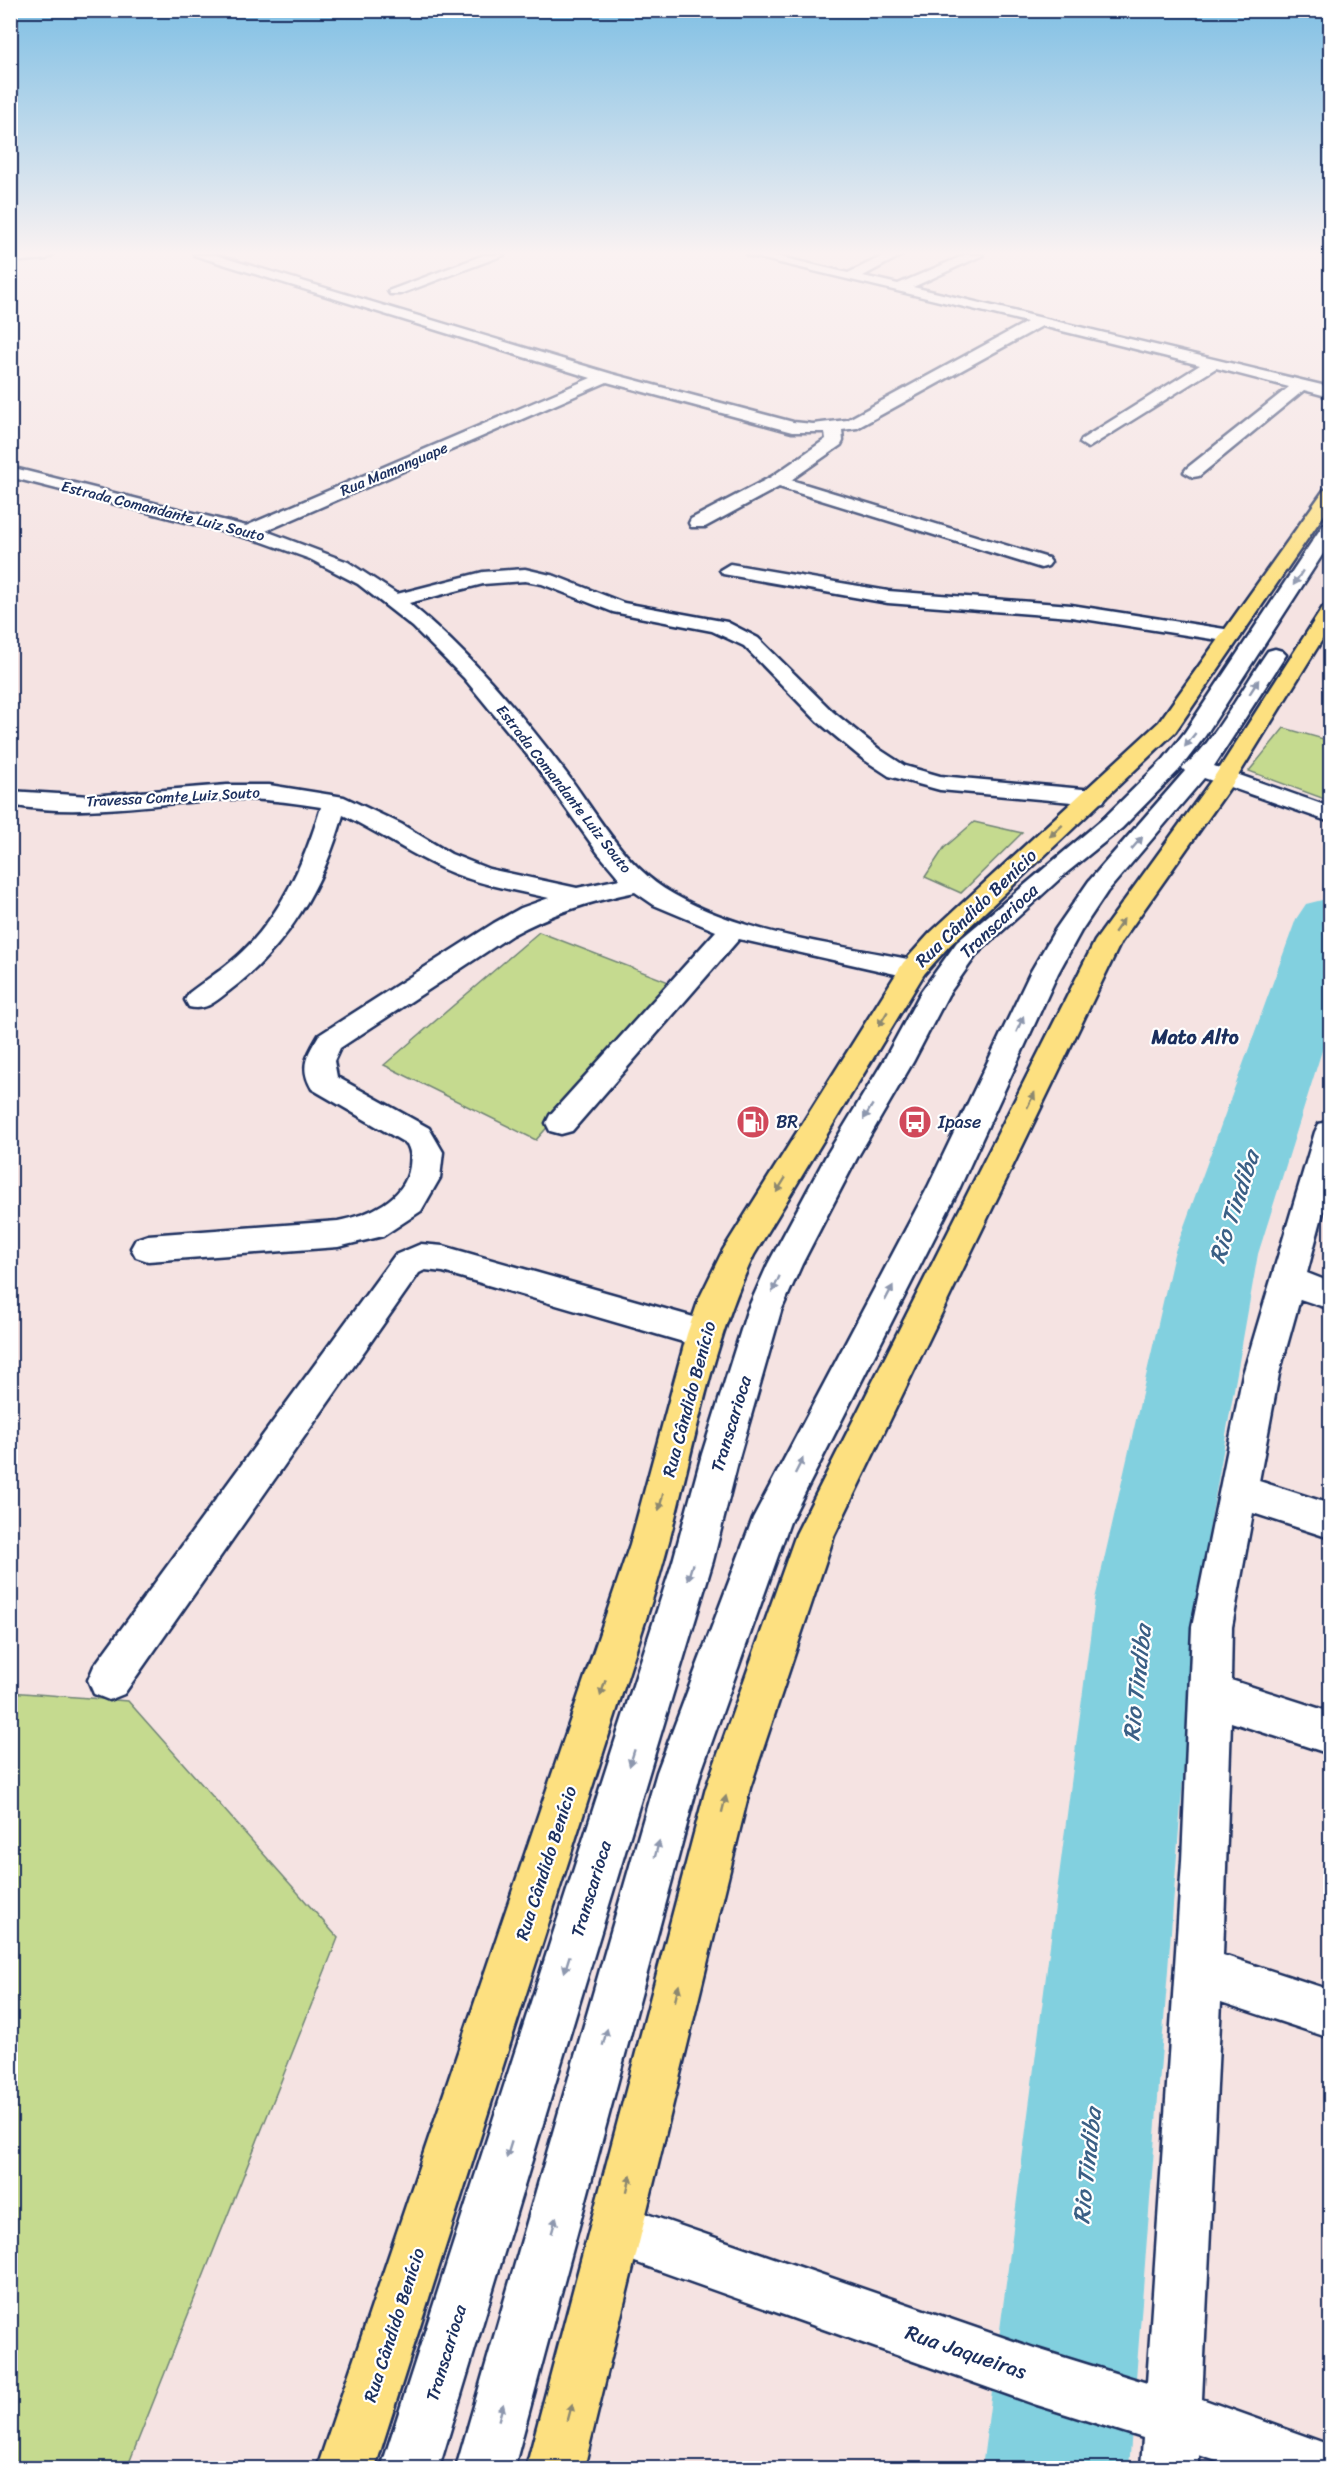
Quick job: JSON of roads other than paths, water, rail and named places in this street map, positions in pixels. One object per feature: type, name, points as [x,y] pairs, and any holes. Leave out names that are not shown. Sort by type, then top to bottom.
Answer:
[{"type":"main road","name":"Rua Cândido Benício","points":[[346,2469],[650,1544],[716,1299],[740,1250],[913,969],[940,939],[1167,727],[1330,494]]},
{"type":"main road","points":[[555,2469],[618,2229],[728,1788],[815,1534],[1108,942],[1226,776],[1330,611]]},
{"type":"street","points":[[585,371],[792,427],[834,428],[850,424],[948,371]]},
{"type":"street","points":[[1088,443],[1202,371]]},
{"type":"street","points":[[1240,371],[1330,392]]},
{"type":"street","name":"Rua Mamanguape","points":[[248,532],[606,377]]},
{"type":"street","points":[[1193,472],[1301,385]]},
{"type":"street","points":[[698,524],[777,481],[835,441],[834,428]]},
{"type":"street","name":"Estrada Comandante Luiz Souto","points":[[10,472],[248,532],[307,550],[364,579],[393,601],[453,654],[530,741],[620,863],[639,883],[671,903],[734,929],[913,969]]},
{"type":"street","points":[[777,481],[1041,562]]},
{"type":"street","name":"Transcarioca","points":[[410,2469],[690,1573],[721,1454],[764,1311],[785,1263],[842,1156],[898,1062],[935,992],[967,948],[1056,869],[1113,823],[1171,765],[1194,736],[1330,529]]},
{"type":"street","points":[[730,570],[888,597],[1071,611],[1231,636]]},
{"type":"street","points":[[393,601],[491,577],[529,575],[552,580],[604,603],[642,614],[711,625],[740,634],[754,644],[790,684],[864,748],[905,774],[942,783],[1094,797]]},
{"type":"street","points":[[485,2469],[679,1772],[772,1518],[944,1187],[1048,964],[1098,887],[1199,769],[1289,632]]},
{"type":"street","points":[[1131,763],[1171,765],[1226,776],[1330,816]]},
{"type":"street","name":"Travessa Comte Luiz Souto","points":[[10,798],[27,801],[90,803],[227,792],[269,792],[335,802],[392,829],[442,859],[481,875],[577,896],[639,883]]},
{"type":"street","points":[[199,1000],[259,952],[295,900],[326,838],[335,802]]},
{"type":"street","points":[[148,1248],[338,1234],[371,1227],[410,1202],[424,1178],[426,1152],[418,1136],[323,1082],[319,1061],[329,1042],[503,929],[530,914],[577,896]]},
{"type":"street","points":[[561,1123],[734,929]]},
{"type":"street","points":[[1172,2443],[1198,1971],[1212,1627],[1261,1374],[1329,1144]]},
{"type":"street","points":[[109,1680],[407,1264],[421,1257],[443,1259],[705,1334]]},
{"type":"street","points":[[1287,1280],[1330,1296]]},
{"type":"street","points":[[1238,1491],[1330,1521]]},
{"type":"street","points":[[1209,1694],[1330,1733]]},
{"type":"street","points":[[1198,1971],[1330,2014]]},
{"type":"street","name":"Rua Jaqueiras","points":[[618,2229],[1113,2402],[1172,2443],[1317,2469]]},
{"type":"waterway","name":"Rio Tindiba","points":[[1055,2468],[1146,1599],[1216,1254],[1330,919]]},
{"type":"place","name":"BR","points":[[753,1122]]},
{"type":"place","name":"Ipase","points":[[915,1122]]},
{"type":"district","name":"Mato Alto","points":[[1195,1037]]}]
